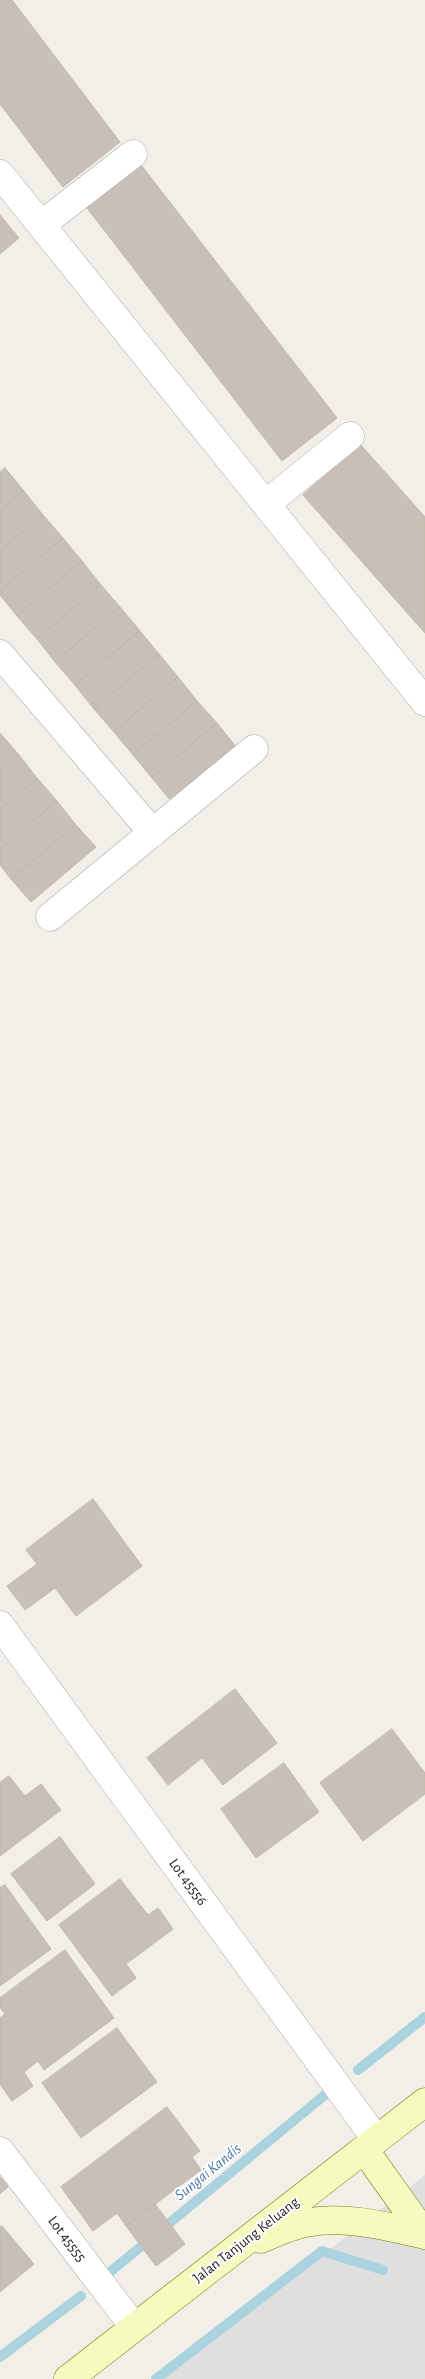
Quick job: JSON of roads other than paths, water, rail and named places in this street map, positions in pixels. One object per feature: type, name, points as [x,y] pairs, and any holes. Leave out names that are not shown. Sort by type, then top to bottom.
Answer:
[{"type":"main road","name":"Jalan Tanjung Keluang","points":[[68,2379],[425,2102]]},
{"type":"main road","points":[[370,2144],[425,2234]]},
{"type":"main road","points":[[237,2248],[304,2223],[337,2220],[380,2224],[425,2234]]},
{"type":"street","points":[[41,225],[133,154]]},
{"type":"street","points":[[0,174],[425,702]]},
{"type":"street","points":[[266,504],[350,436]]},
{"type":"street","points":[[0,654],[153,833]]},
{"type":"street","points":[[50,917],[254,749]]},
{"type":"street","name":"Lot 45556","points":[[0,1626],[370,2144]]},
{"type":"street","name":"Lot 45555","points":[[0,2151],[134,2328]]},
{"type":"waterway","name":"Sungai Kandis","points":[[358,2070],[425,2017]]},
{"type":"waterway","name":"Sungai Kandis","points":[[110,2272],[326,2094]]},
{"type":"waterway","points":[[156,2379],[322,2251],[383,2270]]},
{"type":"waterway","name":"Sungai Kandis","points":[[0,2357],[81,2296]]}]
